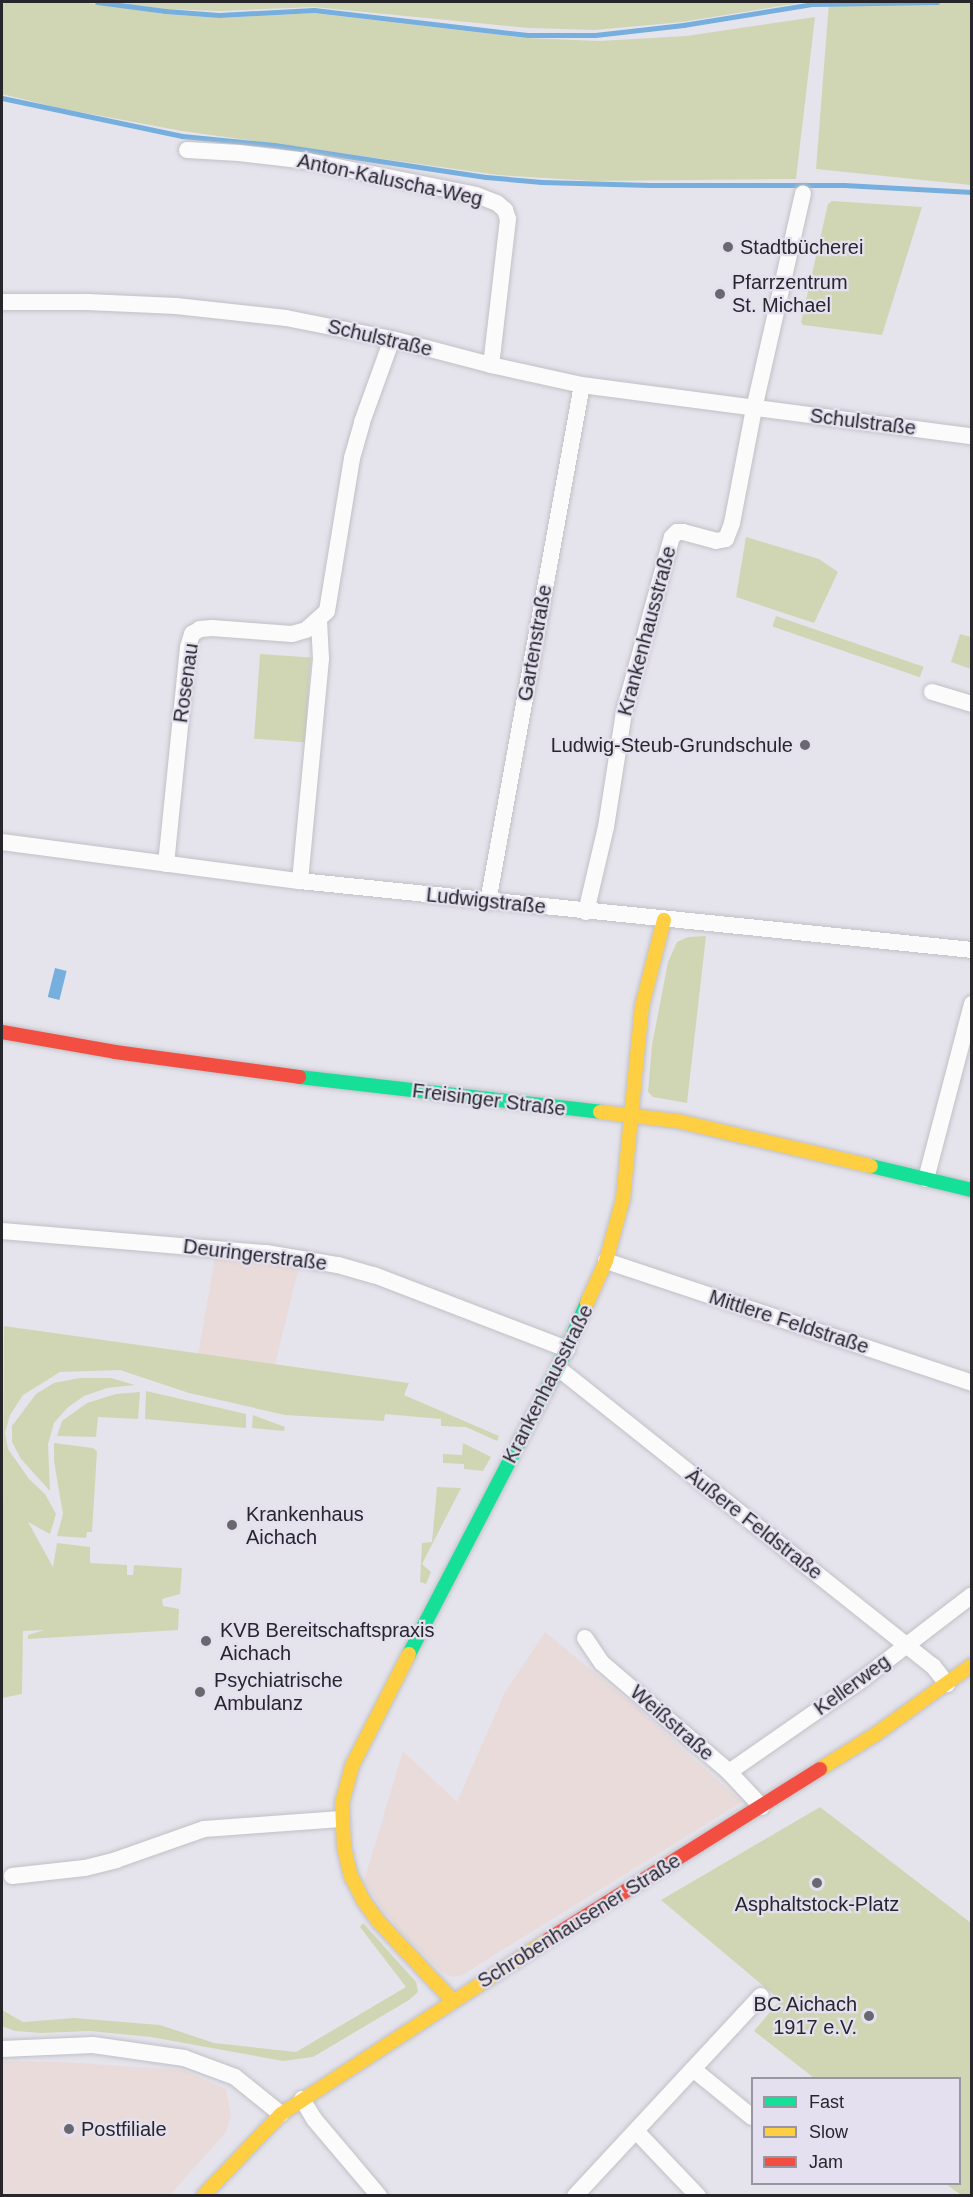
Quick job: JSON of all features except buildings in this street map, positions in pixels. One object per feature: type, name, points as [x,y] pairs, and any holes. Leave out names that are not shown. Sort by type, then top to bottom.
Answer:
[{"type":"main road","name":"Krankenhausstraße","points":[[452,2000],[378,1921],[363,1900],[350,1874],[344,1847],[342,1803],[352,1766],[425,1619],[558,1368],[606,1262],[623,1199],[642,1006],[664,920]]},
{"type":"main road","name":"Freisinger Straße","points":[[2,1032],[115,1052],[240,1070],[530,1106],[630,1115],[724,1131],[972,1190]]},
{"type":"main road","name":"Schrobenhausener Straße","points":[[203,2196],[243,2151],[281,2114],[302,2099],[452,2000],[876,1734],[972,1665]]},
{"type":"street","name":"Anton-Kaluscha-Weg","points":[[187,150],[308,161],[476,195],[497,203],[505,210],[508,219],[491,365]]},
{"type":"street","points":[[754,409],[803,193]]},
{"type":"street","name":"Schulstraße","points":[[2,302],[88,302],[185,307],[286,318],[392,339],[491,365],[582,385],[972,436]]},
{"type":"street","points":[[300,881],[321,659],[319,621],[327,611],[330,598],[352,458],[362,422],[392,339]]},
{"type":"street","name":"Gartenstraße","points":[[488,902],[582,385]]},
{"type":"street","name":"Krankenhausstraße","points":[[586,912],[606,827],[624,712],[672,537],[677,532],[683,532],[716,541],[726,538],[732,523],[754,409]]},
{"type":"street","name":"Rosenau","points":[[166,864],[188,647],[192,634],[200,628],[292,634],[306,630],[319,621]]},
{"type":"street","points":[[932,693],[972,704]]},
{"type":"street","name":"Ludwigstraße","points":[[2,842],[300,881],[488,902],[972,950]]},
{"type":"street","points":[[926,1179],[972,1004]]},
{"type":"street","name":"Deuringerstraße","points":[[2,1230],[266,1253],[338,1265],[374,1275],[567,1349]]},
{"type":"street","name":"Mittlere Feldstraße","points":[[606,1262],[972,1383]]},
{"type":"street","name":"Äußere Feldstraße","points":[[558,1368],[933,1666],[947,1684]]},
{"type":"street","name":"Kellerweg","points":[[729,1772],[864,1678],[972,1595]]},
{"type":"street","name":"Weißstraße","points":[[585,1638],[602,1663],[729,1772],[762,1807]]},
{"type":"street","points":[[12,1876],[85,1868],[116,1860],[204,1829],[341,1819]]},
{"type":"street","points":[[575,2196],[761,1995]]},
{"type":"street","points":[[2,2049],[93,2045],[184,2058],[235,2077],[281,2114]]},
{"type":"street","points":[[693,2069],[751,2115]]},
{"type":"street","points":[[302,2099],[314,2119],[379,2196]]},
{"type":"street","points":[[636,2131],[698,2196]]},
{"type":"shaded area","points":[[215,1257],[299,1267],[275,1365],[198,1355]]},
{"type":"shaded area","points":[[545,1632],[634,1705],[742,1802],[462,1975],[452,1977],[442,1972],[406,1937],[382,1909],[364,1881],[403,1751],[457,1802],[505,1692]]},
{"type":"shaded area","points":[[2,2061],[64,2062],[183,2070],[226,2089],[231,2116],[226,2132],[170,2195],[2,2195]]},
{"type":"green space","points":[[2,2],[82,2],[165,14],[219,18],[313,13],[526,38],[599,41],[686,36],[815,17],[796,179],[593,181],[498,175],[182,131],[59,108],[2,94]]},
{"type":"green space","points":[[114,2],[806,2],[682,22],[595,30],[529,28],[314,7],[219,11],[165,9]]},
{"type":"green space","points":[[829,2],[971,2],[971,185],[816,169]]},
{"type":"green space","points":[[832,201],[922,207],[882,335],[803,325],[801,322],[828,204]]},
{"type":"green space","points":[[746,537],[819,559],[838,572],[814,623],[736,597]]},
{"type":"green space","points":[[776,616],[924,667],[920,677],[772,626]]},
{"type":"green space","points":[[960,634],[971,637],[971,669],[951,662]]},
{"type":"green space","points":[[260,654],[311,658],[305,742],[254,739]]},
{"type":"green space","points":[[706,936],[687,1103],[653,1097],[648,1092],[652,1045],[668,962],[677,942],[688,937]]},
{"type":"green space","points":[[4,1326],[409,1383],[404,1395],[499,1436],[497,1441],[466,1427],[441,1426],[441,1419],[385,1414],[384,1421],[285,1415],[189,1393],[120,1370],[60,1372],[23,1395],[10,1415],[5,1433],[8,1449],[29,1479],[45,1494],[56,1514],[50,1534],[28,1522],[53,1567],[57,1543],[90,1547],[90,1563],[127,1565],[127,1575],[133,1575],[134,1565],[182,1568],[180,1594],[162,1599],[163,1606],[179,1609],[178,1630],[28,1639],[28,1635],[44,1630],[23,1631],[22,1694],[2,1698]]},
{"type":"green space","points":[[80,1378],[111,1378],[135,1385],[107,1388],[84,1396],[67,1408],[54,1423],[48,1444],[50,1491],[21,1459],[12,1442],[12,1426],[36,1394],[54,1383]]},
{"type":"green space","points":[[146,1391],[246,1414],[246,1428],[145,1419]]},
{"type":"green space","points":[[140,1392],[138,1419],[98,1417],[96,1437],[57,1436],[62,1421],[87,1403],[116,1394]]},
{"type":"green space","points":[[253,1415],[285,1427],[284,1431],[252,1428]]},
{"type":"green space","points":[[54,1443],[93,1448],[97,1451],[92,1532],[87,1532],[86,1538],[57,1536],[63,1514],[54,1461]]},
{"type":"green space","points":[[463,1443],[491,1457],[483,1471],[464,1469],[464,1464],[443,1463],[443,1454],[462,1455]]},
{"type":"green space","points":[[437,1487],[461,1488],[422,1564],[431,1572],[426,1584],[420,1582],[422,1543],[432,1542]]},
{"type":"green space","name":"BC Aichach 1917 e.V.","points":[[820,1807],[971,1923],[971,2195],[961,2195],[947,2185],[961,2185],[961,2077],[813,2077],[754,2031],[780,2000],[661,1900]]},
{"type":"green space","points":[[363,1923],[416,1982],[418,1992],[409,2000],[313,2057],[283,2061],[151,2037],[90,2031],[41,2033],[15,2031],[2,2026],[2,2010],[23,2022],[74,2018],[160,2025],[214,2043],[296,2052],[406,1987],[360,1927]]},
{"type":"water","points":[[55,968],[67,971],[59,1000],[48,997]]},
{"type":"waterway","points":[[97,2],[219,15],[314,10],[528,35],[595,35],[683,25],[813,4],[937,2]]},
{"type":"waterway","points":[[2,98],[182,136],[274,145],[486,177],[542,182],[649,185],[844,185],[972,192]]},
{"type":"traffic: fast","points":[[299,1077],[600,1112]]},
{"type":"traffic: fast","points":[[871,1166],[972,1190]]},
{"type":"traffic: fast","points":[[409,1654],[558,1368],[587,1303]]},
{"type":"traffic: slow","points":[[587,1303],[606,1261],[623,1199],[642,1006],[664,920]]},
{"type":"traffic: slow","points":[[600,1112],[677,1121],[871,1166]]},
{"type":"traffic: slow","points":[[409,1654],[352,1766],[342,1803],[344,1847],[350,1874],[363,1900],[378,1921],[452,2000]]},
{"type":"traffic: slow","points":[[820,1769],[876,1734],[972,1665]]},
{"type":"traffic: slow","points":[[203,2196],[281,2114],[549,1939]]},
{"type":"traffic: jam","points":[[2,1032],[115,1052],[299,1077]]},
{"type":"traffic: jam","points":[[549,1939],[820,1769]]},
{"type":"place","name":"Stadtbücherei","points":[[728,247]]},
{"type":"place","name":"Pfarrzentrum St. Michael","points":[[720,294]]},
{"type":"place","name":"Ludwig-Steub-Grundschule","points":[[805,745]]},
{"type":"place","name":"Krankenhaus Aichach","points":[[232,1525]]},
{"type":"place","name":"KVB Bereitschaftspraxis Aichach","points":[[206,1641]]},
{"type":"place","name":"Psychiatrische Ambulanz","points":[[200,1692]]},
{"type":"place","name":"Asphaltstock-Platz","points":[[817,1883]]},
{"type":"place","name":"BC Aichach 1917 e.V.","points":[[869,2016]]},
{"type":"place","name":"Postfiliale","points":[[69,2129]]}]
